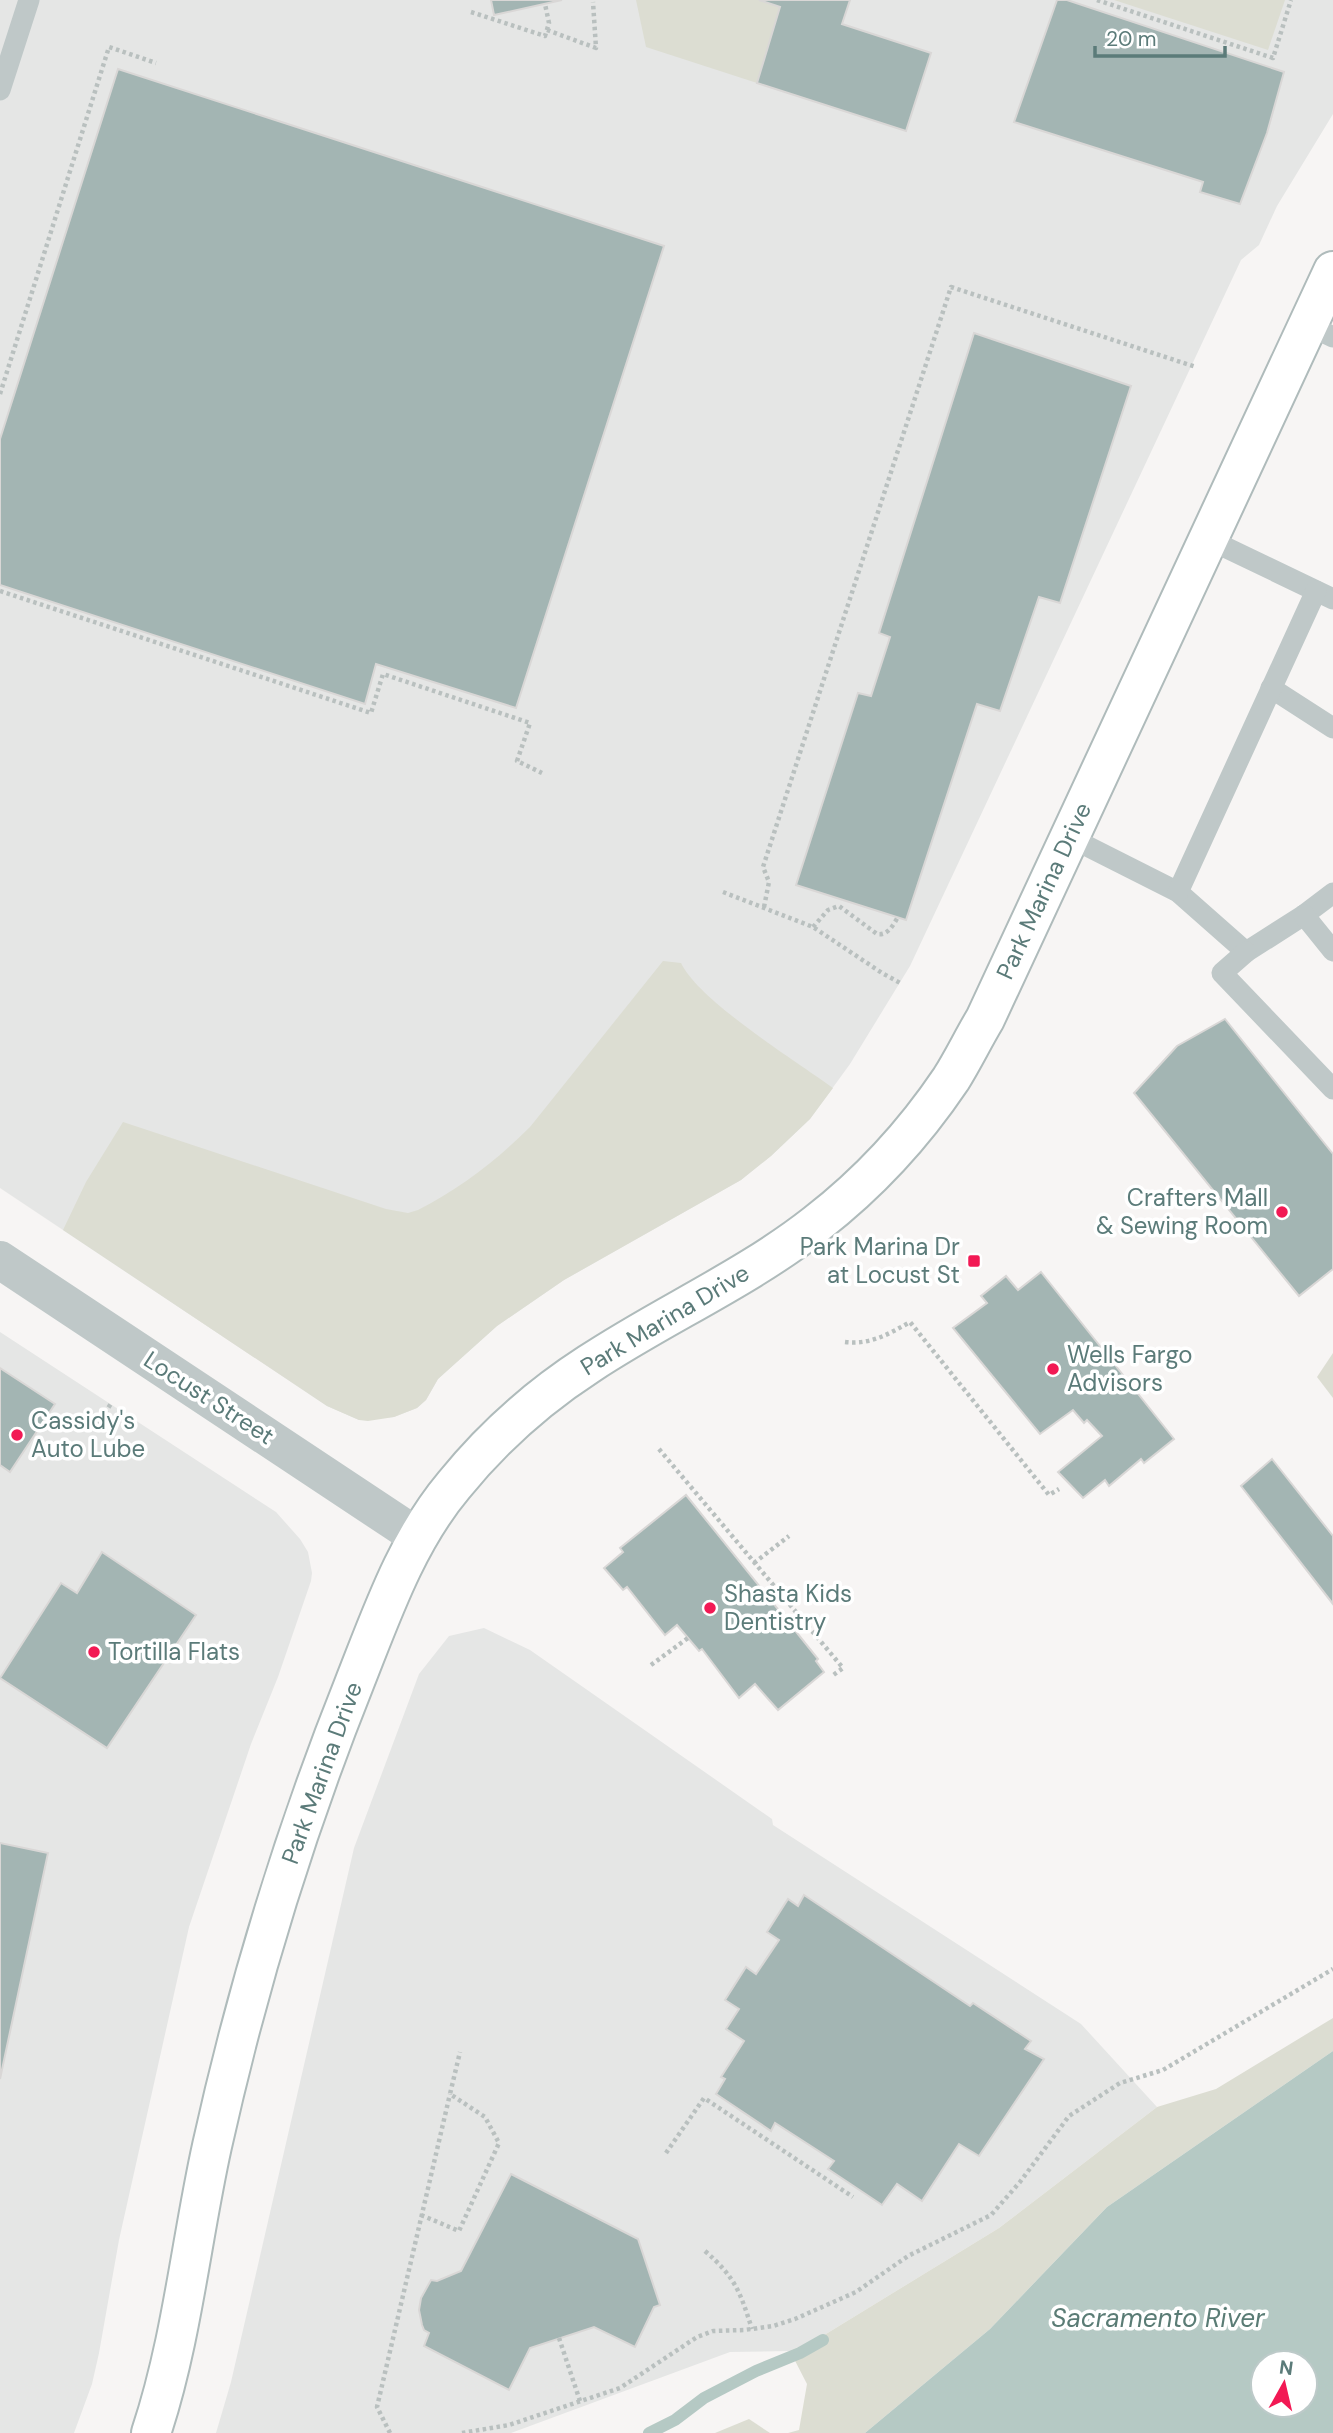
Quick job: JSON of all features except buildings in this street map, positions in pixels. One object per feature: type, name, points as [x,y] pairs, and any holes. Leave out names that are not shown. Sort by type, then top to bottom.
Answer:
[{"type":"main road","name":"Park Marina Drive","points":[[151,2433],[173,2352],[206,2174],[233,2051],[269,1923],[321,1767],[388,1598],[418,1537],[441,1500],[471,1465],[531,1407],[586,1365],[777,1252],[818,1223],[868,1180],[891,1156],[952,1077],[978,1030],[1208,539],[1320,331],[1333,271]]},
{"type":"street","name":"Locust Street","points":[[0,1260],[418,1537]]},
{"type":"lane","points":[[0,90],[29,0]]},
{"type":"lane","points":[[1178,892],[1271,688],[1325,595],[1208,539]]},
{"type":"lane","points":[[1271,688],[1333,728]]},
{"type":"lane","points":[[1069,837],[1178,892],[1246,952]]},
{"type":"lane","points":[[1333,893],[1246,952],[1222,973],[1333,1089]]},
{"type":"lane","points":[[1304,915],[1333,951]]},
{"type":"path","points":[[1097,0],[1273,58],[1291,0]]},
{"type":"path","points":[[547,30],[596,48],[593,2]]},
{"type":"path","points":[[471,12],[545,36],[549,23],[545,4]]},
{"type":"path","points":[[0,394],[109,47],[156,63]]},
{"type":"path","points":[[764,907],[769,882],[763,867],[951,287],[1196,368]]},
{"type":"path","points":[[0,591],[370,713],[383,674],[530,723],[517,761],[542,772]]},
{"type":"path","points":[[723,892],[813,927],[882,974],[902,984]]},
{"type":"path","points":[[813,927],[828,910],[839,906],[882,935],[898,917]]},
{"type":"path","points":[[845,1342],[871,1341],[910,1322],[1049,1495],[1059,1489]]},
{"type":"path","points":[[97,1425],[112,1402]]},
{"type":"path","points":[[659,1449],[843,1668],[832,1676]]},
{"type":"path","points":[[754,1563],[789,1536]]},
{"type":"path","points":[[651,1665],[688,1638]]},
{"type":"path","points":[[461,2433],[509,2425],[620,2388],[697,2337],[713,2331],[752,2329],[795,2319],[856,2292],[908,2256],[991,2215],[1020,2182],[1069,2116],[1120,2083],[1163,2070],[1333,1969]]},
{"type":"path","points":[[390,2433],[377,2407],[460,2052]]},
{"type":"path","points":[[421,2215],[459,2231],[499,2143],[485,2117],[450,2094]]},
{"type":"path","points":[[666,2153],[704,2098],[853,2197]]},
{"type":"path","points":[[705,2251],[739,2289],[752,2329]]},
{"type":"path","points":[[559,2339],[580,2401]]},
{"type":"shaded area","points":[[0,0],[1333,0],[1333,114],[1277,206],[1259,245],[1241,260],[910,966],[850,1064],[810,1119],[741,1180],[564,1280],[497,1326],[438,1379],[426,1400],[417,1408],[394,1417],[359,1420],[327,1406],[0,1188]]},
{"type":"shaded area","points":[[636,0],[759,0],[780,7],[757,83],[646,47]]},
{"type":"shaded area","points":[[1114,0],[1285,0],[1268,50]]},
{"type":"shaded area","points":[[663,961],[681,963],[691,978],[727,1012],[833,1088],[810,1119],[741,1180],[564,1280],[497,1326],[438,1379],[426,1400],[417,1408],[394,1417],[368,1421],[359,1420],[327,1406],[63,1230],[86,1182],[123,1122],[386,1209],[408,1213],[418,1210],[478,1173],[530,1127]]},
{"type":"shaded area","points":[[0,1332],[276,1512],[308,1552],[312,1573],[189,1927],[119,2240],[92,2384],[74,2433],[0,2433]]},
{"type":"shaded area","points":[[1333,1353],[1333,1398],[1317,1377]]},
{"type":"shaded area","points":[[484,1628],[530,1650],[772,1819],[773,1825],[1081,2024],[1157,2107],[999,2228],[821,2337],[790,2351],[730,2352],[511,2433],[216,2433],[231,2382],[354,1848],[419,1674],[449,1636]]},
{"type":"shaded area","points":[[1333,2018],[1333,2051],[1107,2207],[990,2329],[865,2433],[788,2433],[799,2430],[807,2384],[790,2351],[821,2337],[999,2228],[1157,2107],[1216,2089]]},
{"type":"shaded area","points":[[749,2419],[770,2433],[715,2433]]},
{"type":"water","name":"Sacramento River","points":[[1333,2051],[1333,2433],[865,2433],[990,2329],[1107,2207]]},
{"type":"waterway","points":[[649,2433],[675,2420],[704,2398],[823,2340]]},
{"type":"place","name":"Crafters Mall & Sewing Room","points":[[1282,1212]]},
{"type":"place","name":"Park Marina Dr at Locust St","points":[[974,1261]]},
{"type":"place","name":"Wells Fargo Advisors","points":[[1053,1369]]},
{"type":"place","name":"Cassidy's Auto Lube","points":[[17,1435]]},
{"type":"place","name":"Shasta Kids Dentistry","points":[[710,1608]]},
{"type":"place","name":"Tortilla Flats","points":[[94,1652]]}]
